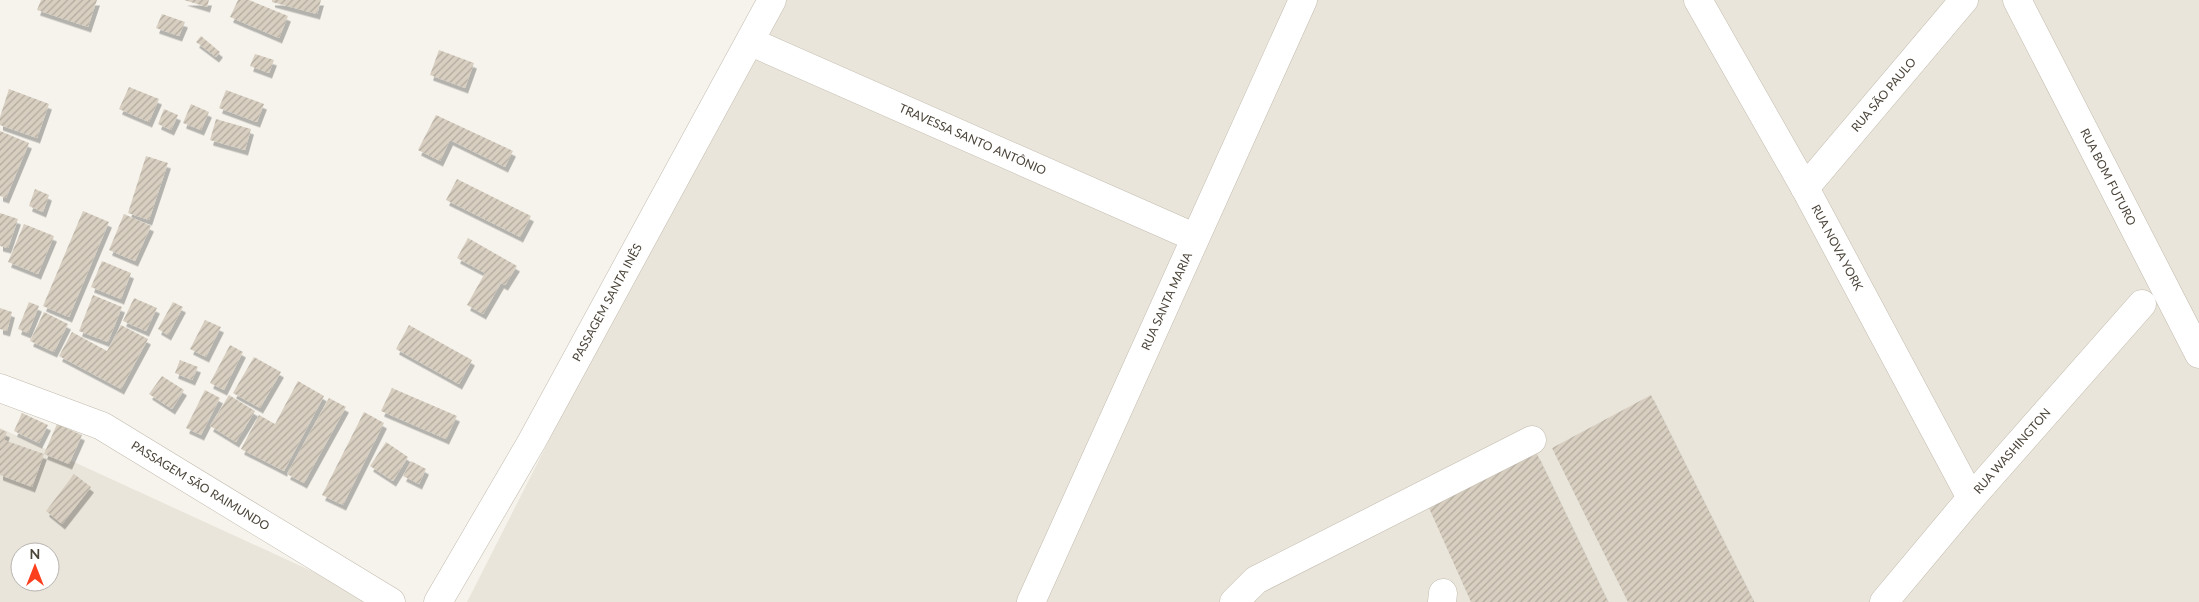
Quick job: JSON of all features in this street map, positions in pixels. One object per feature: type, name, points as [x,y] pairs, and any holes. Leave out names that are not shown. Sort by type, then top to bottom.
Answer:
[{"type":"street","name":"PASSAGEM SANTA INÊS","points":[[438,602],[532,441],[772,0]]},
{"type":"street","name":"RUA SANTA MARIA","points":[[1031,602],[1194,237],[1303,0]]},
{"type":"street","name":"RUA NOVA YORK","points":[[1698,0],[1805,188],[1971,498]]},
{"type":"street","name":"RUA SÃO PAULO","points":[[1805,188],[1964,0]]},
{"type":"street","name":"RUA BOM FUTURO","points":[[2017,0],[2199,354]]},
{"type":"street","name":"TRAVESSA SANTO ANTÔNIO","points":[[750,42],[1194,237]]},
{"type":"street","name":"RUA WASHINGTON","points":[[1884,602],[1971,498],[2142,304]]},
{"type":"street","name":"PASSAGEM SÃO RAIMUNDO","points":[[0,388],[102,426],[391,602]]},
{"type":"street","points":[[1234,602],[1256,580],[1532,440]]},
{"type":"shaded area","points":[[776,0],[2199,0],[2199,602],[467,602],[751,42]]},
{"type":"shaded area","points":[[0,428],[379,602],[0,602]]},
{"type":"building","points":[[41,0],[97,0],[88,27],[37,10]]},
{"type":"building","points":[[184,0],[209,0],[207,7]]},
{"type":"building","points":[[238,0],[249,0],[288,16],[279,38],[230,17]]},
{"type":"building","points":[[272,0],[321,0],[317,14],[272,2]]},
{"type":"building","points":[[162,14],[185,22],[179,36],[156,28]]},
{"type":"building","points":[[201,36],[220,52],[216,57],[196,42]]},
{"type":"building","points":[[439,50],[474,63],[465,88],[430,75]]},
{"type":"building","points":[[255,54],[274,60],[269,73],[250,66]]},
{"type":"building","points":[[129,87],[159,99],[149,122],[119,109]]},
{"type":"building","points":[[9,89],[49,104],[37,138],[0,125],[0,117]]},
{"type":"building","points":[[226,90],[264,104],[257,122],[219,108]]},
{"type":"building","points":[[191,104],[209,112],[201,130],[183,123]]},
{"type":"building","points":[[164,109],[178,115],[171,130],[158,124]]},
{"type":"building","points":[[436,115],[513,151],[505,167],[450,140],[440,161],[418,150]]},
{"type":"building","points":[[216,119],[251,129],[245,150],[210,140]]},
{"type":"building","points":[[0,131],[29,143],[6,198],[0,196]]},
{"type":"building","points":[[146,156],[168,163],[149,220],[128,213]]},
{"type":"building","points":[[457,179],[531,216],[520,237],[446,200]]},
{"type":"building","points":[[35,189],[49,195],[43,212],[29,206]]},
{"type":"building","points":[[83,211],[109,222],[69,317],[43,306]]},
{"type":"building","points":[[0,213],[18,219],[8,248],[0,246]]},
{"type":"building","points":[[124,214],[151,226],[135,261],[109,250]]},
{"type":"building","points":[[24,224],[54,236],[38,274],[8,262]]},
{"type":"building","points":[[468,238],[517,266],[505,285],[501,283],[483,314],[467,305],[485,273],[457,258]]},
{"type":"building","points":[[102,261],[131,273],[121,299],[91,287]]},
{"type":"building","points":[[93,295],[122,307],[108,342],[79,331]]},
{"type":"building","points":[[134,298],[157,308],[146,331],[123,321]]},
{"type":"building","points":[[29,302],[39,306],[28,333],[18,329]]},
{"type":"building","points":[[173,302],[183,307],[168,335],[158,329]]},
{"type":"building","points":[[0,308],[12,312],[7,331],[0,329]]},
{"type":"building","points":[[44,312],[68,324],[54,352],[30,341]]},
{"type":"building","points":[[205,320],[221,327],[206,357],[190,349]]},
{"type":"building","points":[[121,325],[148,339],[121,389],[59,356],[72,332],[107,351]]},
{"type":"building","points":[[409,325],[472,360],[459,384],[396,349]]},
{"type":"building","points":[[230,345],[243,352],[224,390],[210,383]]},
{"type":"building","points":[[254,357],[281,372],[260,408],[233,393]]},
{"type":"building","points":[[180,360],[198,367],[192,380],[175,373]]},
{"type":"building","points":[[162,376],[184,390],[172,409],[149,394]]},
{"type":"building","points":[[298,381],[324,396],[284,471],[241,449],[259,415],[275,424]]},
{"type":"building","points":[[392,388],[457,416],[446,439],[381,411]]},
{"type":"building","points":[[205,390],[220,398],[201,435],[186,428]]},
{"type":"building","points":[[229,395],[255,411],[236,442],[210,426]]},
{"type":"building","points":[[1651,395],[1754,602],[1628,602],[1552,448]]},
{"type":"building","points":[[329,398],[346,407],[304,483],[287,474]]},
{"type":"building","points":[[364,412],[384,423],[343,505],[322,495]]},
{"type":"building","points":[[22,413],[48,425],[39,443],[14,431]]},
{"type":"building","points":[[57,424],[82,435],[69,464],[44,454]]},
{"type":"building","points":[[0,429],[7,432],[4,440],[44,454],[32,487],[0,475]]},
{"type":"building","points":[[386,442],[408,457],[393,481],[370,466]]},
{"type":"building","points":[[1537,454],[1608,602],[1471,602],[1425,499]]},
{"type":"building","points":[[411,461],[426,469],[419,484],[403,476]]},
{"type":"building","points":[[74,474],[91,487],[62,524],[46,511]]}]
